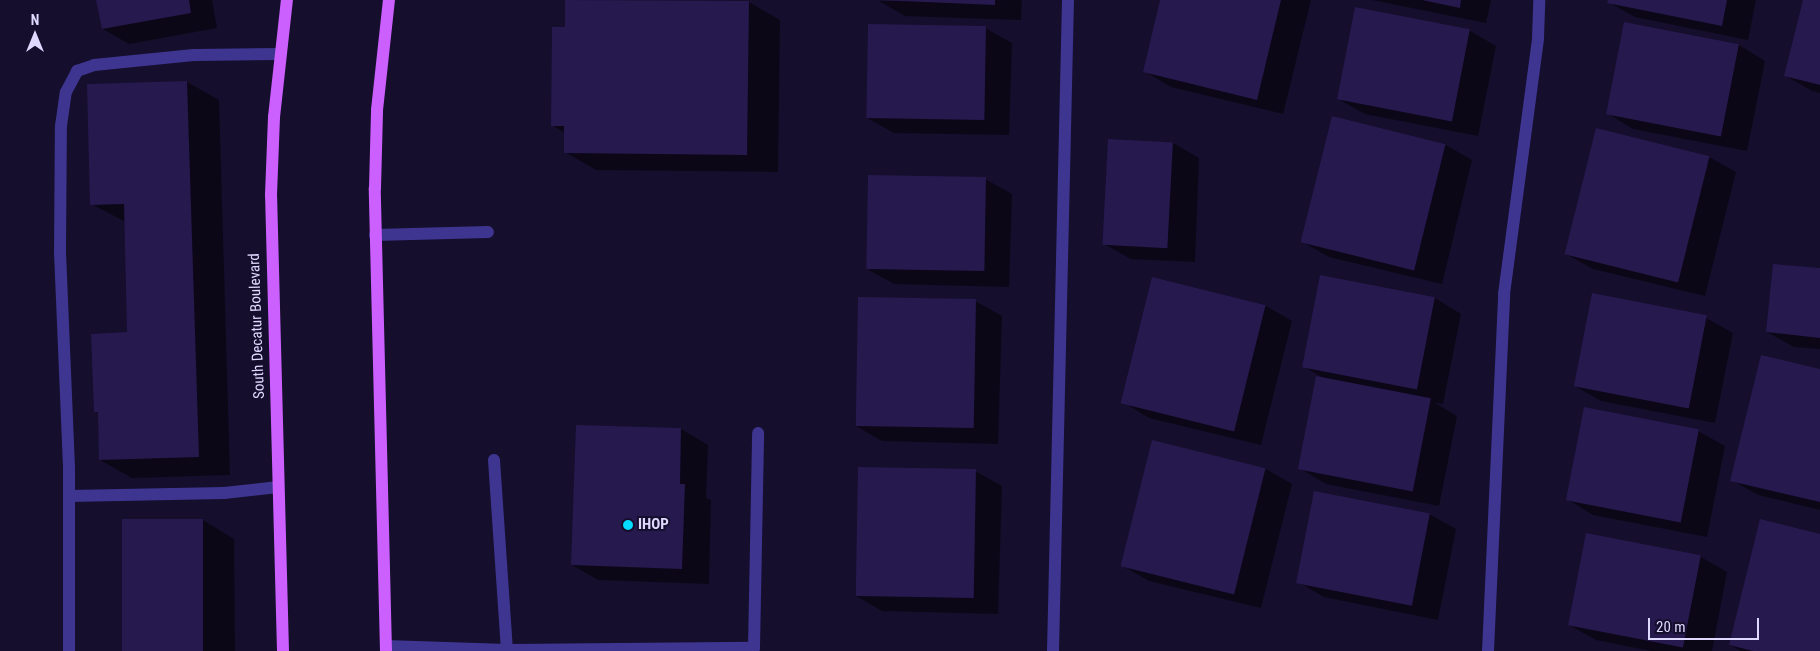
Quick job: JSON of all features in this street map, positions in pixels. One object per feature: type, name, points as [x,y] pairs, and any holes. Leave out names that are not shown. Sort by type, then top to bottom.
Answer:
[{"type":"main road","name":"South Decatur Boulevard","points":[[283,651],[271,195],[280,54],[287,0]]},
{"type":"main road","points":[[386,648],[375,235],[376,110],[389,0]]},
{"type":"lane","points":[[1053,651],[1068,0]]},
{"type":"lane","points":[[1488,651],[1504,294],[1538,38],[1539,0]]},
{"type":"lane","points":[[69,651],[69,496],[60,254],[61,126],[66,92],[77,72],[94,65],[194,55],[280,54]]},
{"type":"lane","points":[[375,235],[488,232]]},
{"type":"lane","points":[[386,648],[754,650],[758,433]]},
{"type":"lane","points":[[494,460],[507,650]]},
{"type":"lane","points":[[69,496],[224,492],[278,487]]},
{"type":"building","points":[[96,0],[189,0],[191,13],[102,29]]},
{"type":"building","points":[[565,0],[749,1],[747,155],[564,153],[564,126],[551,126],[552,27],[565,27]]},
{"type":"building","points":[[878,0],[995,0],[995,5]]},
{"type":"building","points":[[1160,0],[1281,0],[1257,100],[1143,72]]},
{"type":"building","points":[[1422,0],[1461,0],[1460,8]]},
{"type":"building","points":[[1608,0],[1727,0],[1722,26],[1607,3]]},
{"type":"building","points":[[1803,0],[1820,0],[1820,85],[1784,76]]},
{"type":"building","points":[[1355,7],[1470,29],[1452,122],[1337,99]]},
{"type":"building","points":[[1624,22],[1739,44],[1721,137],[1606,114]]},
{"type":"building","points":[[868,24],[986,26],[984,120],[866,118]]},
{"type":"building","points":[[187,81],[199,457],[99,460],[98,412],[94,412],[91,334],[127,332],[124,204],[90,205],[87,84]]},
{"type":"building","points":[[1332,116],[1446,144],[1414,270],[1301,242]]},
{"type":"building","points":[[1596,128],[1710,156],[1678,282],[1565,254]]},
{"type":"building","points":[[1108,139],[1173,142],[1167,248],[1102,245]]},
{"type":"building","points":[[868,175],[986,177],[984,271],[866,269]]},
{"type":"building","points":[[1773,264],[1820,268],[1820,338],[1766,332]]},
{"type":"building","points":[[1320,275],[1435,297],[1417,390],[1302,367]]},
{"type":"building","points":[[1152,277],[1266,305],[1234,431],[1121,403]]},
{"type":"building","points":[[1592,293],[1707,315],[1689,409],[1574,386]]},
{"type":"building","points":[[858,297],[976,299],[974,428],[856,426]]},
{"type":"building","points":[[1761,355],[1820,369],[1820,502],[1730,481]]},
{"type":"building","points":[[1316,376],[1431,398],[1413,492],[1298,469]]},
{"type":"building","points":[[1584,407],[1699,429],[1681,523],[1566,500]]},
{"type":"building","name":"IHOP","points":[[576,425],[681,428],[680,484],[685,484],[682,569],[571,565]]},
{"type":"building","points":[[1152,440],[1266,468],[1234,594],[1121,566]]},
{"type":"building","points":[[858,467],[976,469],[974,598],[856,596]]},
{"type":"building","points":[[1314,491],[1430,514],[1412,606],[1296,583]]},
{"type":"building","points":[[122,519],[203,519],[203,651],[122,651]]},
{"type":"building","points":[[1760,519],[1820,534],[1820,651],[1753,651],[1729,645]]},
{"type":"building","points":[[1586,533],[1701,555],[1683,648],[1568,625]]},
{"type":"place","name":"IHOP","points":[[628,525]]}]
